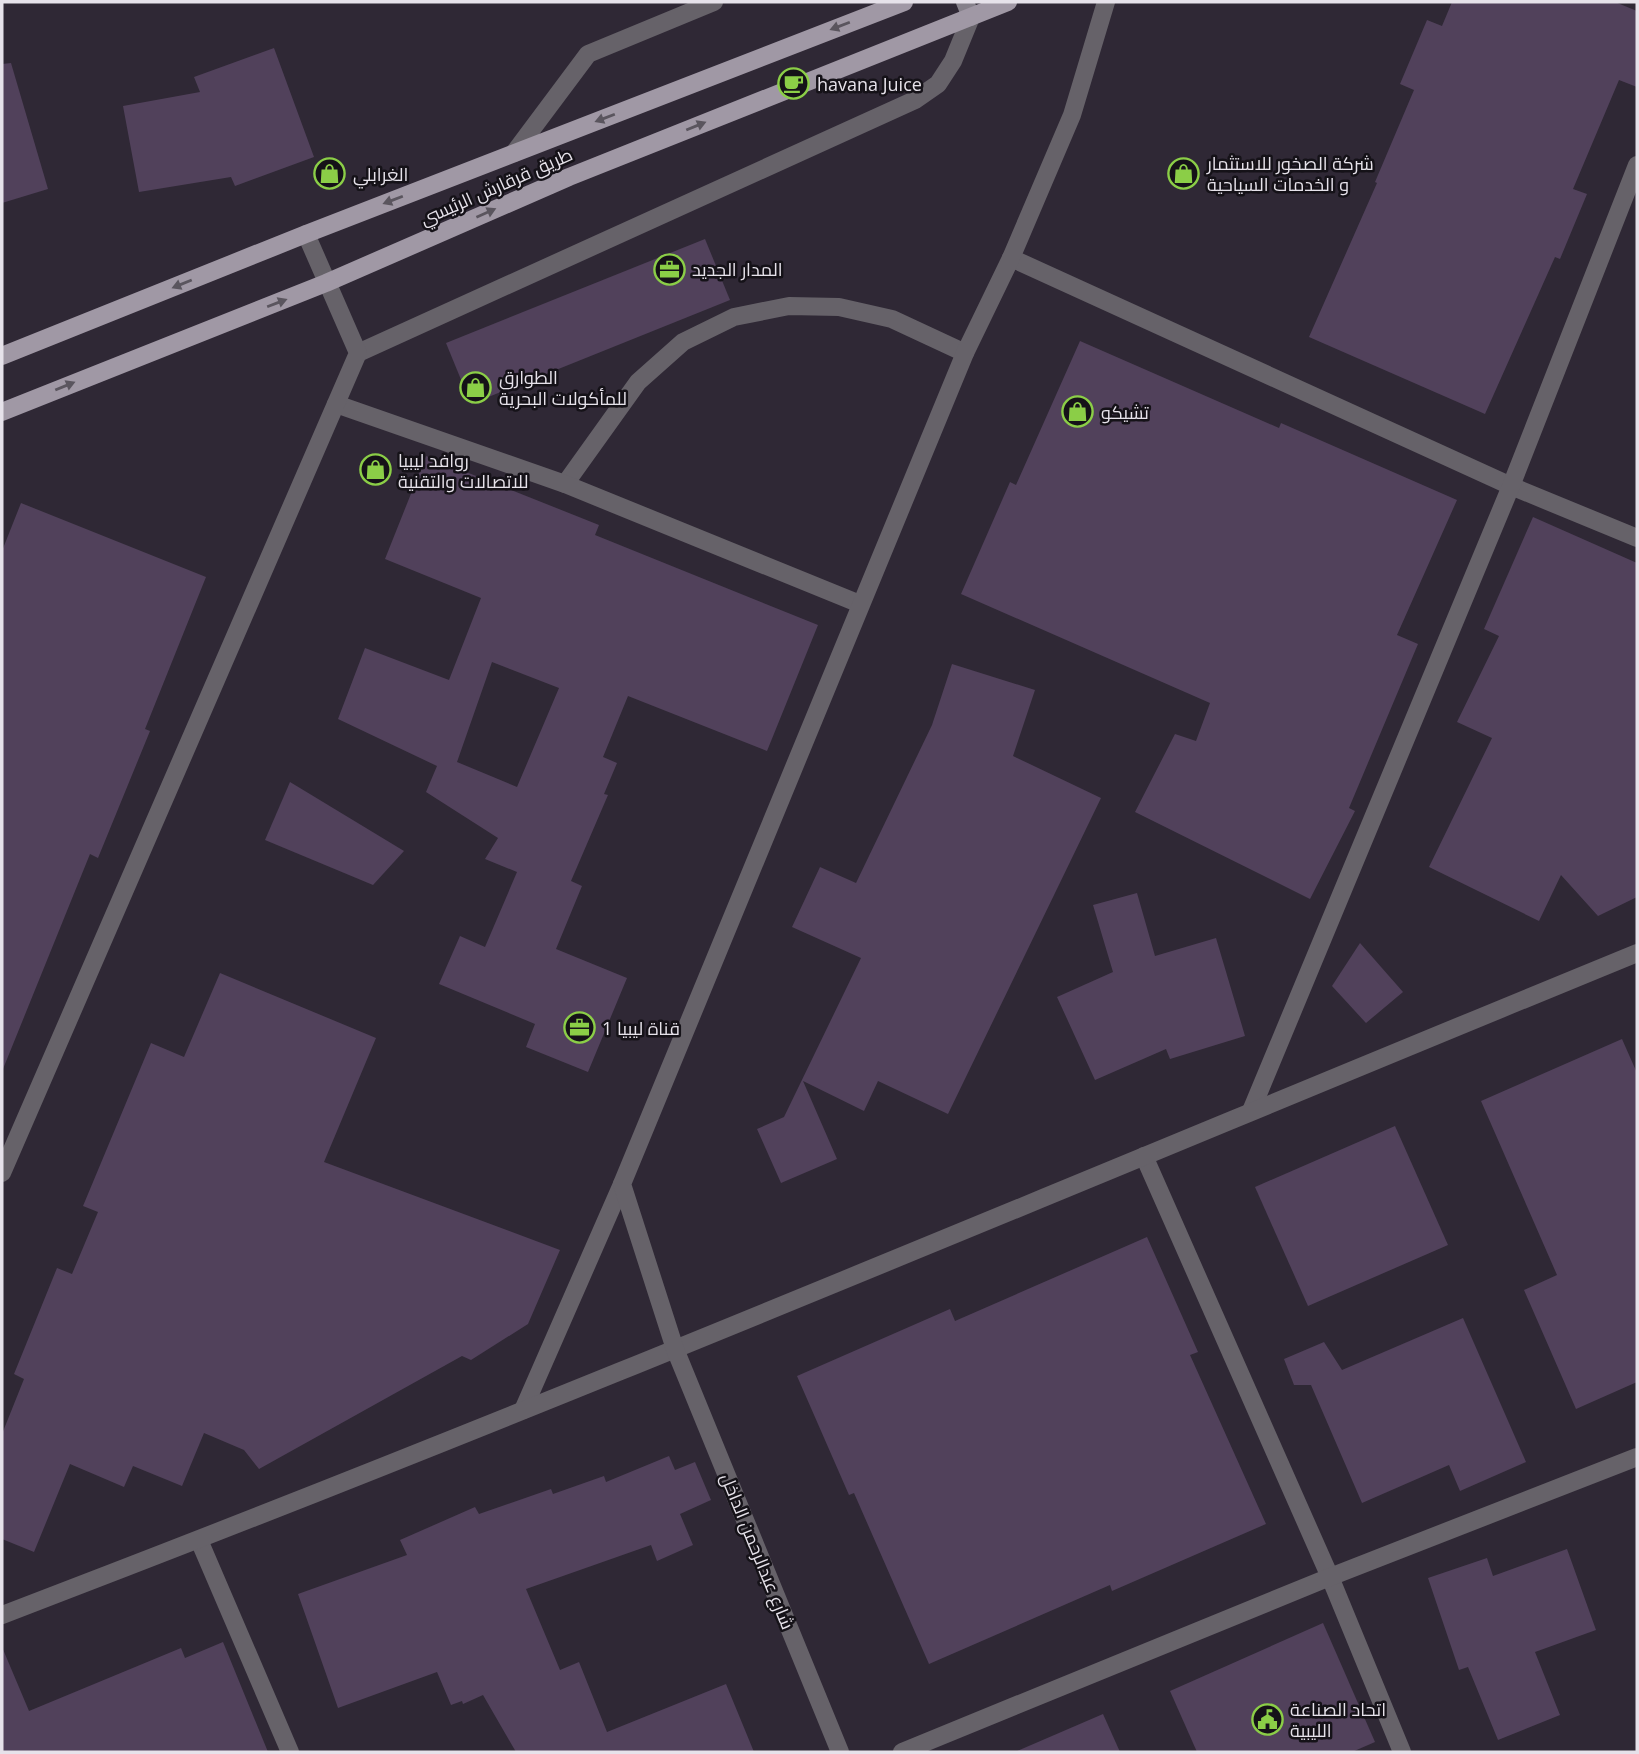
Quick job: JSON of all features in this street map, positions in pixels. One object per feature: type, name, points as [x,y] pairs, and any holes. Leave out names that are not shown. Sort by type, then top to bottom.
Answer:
[{"type":"main road","name":"طريق قرقارش الرئيسي","points":[[2,356],[306,234],[904,2]]},
{"type":"main road","name":"طريق قرقارش الرئيسي","points":[[2,412],[326,283],[569,177],[968,9],[1008,2]]},
{"type":"street","points":[[514,153],[588,54],[714,2]]},
{"type":"street","points":[[523,1410],[622,1184],[965,353],[1011,258],[1072,115],[1106,2]]},
{"type":"street","points":[[2,1172],[358,353],[915,100],[938,84],[953,61],[968,9]]},
{"type":"street","points":[[1251,1111],[1511,486],[1637,165]]},
{"type":"street","points":[[306,234],[358,353]]},
{"type":"street","points":[[1011,258],[1511,486],[1637,538]]},
{"type":"street","points":[[565,484],[638,382],[682,342],[734,317],[789,306],[839,307],[891,319],[965,353]]},
{"type":"street","points":[[336,404],[565,484],[860,604]]},
{"type":"street","points":[[2,1615],[199,1540],[675,1349],[1637,953]]},
{"type":"street","points":[[1144,1156],[1331,1577],[1402,1752]]},
{"type":"street","name":"شارع عبدالرحمن الداخل","points":[[622,1184],[675,1349],[840,1752]]},
{"type":"street","points":[[902,1752],[1331,1577],[1637,1457]]},
{"type":"street","points":[[199,1540],[290,1752]]},
{"type":"building","points":[[1452,2],[1615,2],[1637,11],[1637,87],[1619,80],[1573,189],[1587,194],[1560,259],[1555,257],[1485,414],[1309,337],[1377,183],[1375,182],[1414,90],[1400,84],[1427,20],[1442,26]]},
{"type":"building","points":[[274,48],[314,157],[235,186],[231,177],[139,192],[123,106],[200,92],[194,77]]},
{"type":"building","points":[[11,63],[48,189],[2,203],[2,64]]},
{"type":"building","points":[[705,239],[730,300],[471,404],[446,343]]},
{"type":"building","points":[[1080,341],[1279,428],[1281,423],[1457,500],[1397,635],[1418,644],[1349,808],[1355,811],[1310,899],[1135,812],[1175,734],[1196,741],[1210,703],[961,594],[1010,482],[1016,485]]},
{"type":"building","points":[[426,456],[599,525],[595,535],[818,625],[767,751],[628,696],[603,757],[617,763],[604,794],[608,795],[571,881],[582,886],[556,949],[627,978],[588,1072],[526,1047],[535,1024],[439,984],[460,936],[485,947],[517,872],[485,859],[498,838],[426,792],[437,766],[338,719],[365,648],[449,680],[481,598],[385,559]],"holes":[[[492,662],[559,688],[517,787],[457,762]]]},
{"type":"building","points":[[21,503],[206,577],[145,729],[150,731],[98,858],[90,854],[3,1069],[2,551]]},
{"type":"building","points":[[1533,517],[1637,563],[1637,897],[1598,916],[1561,875],[1539,921],[1429,867],[1492,738],[1457,722],[1499,636],[1484,629]]},
{"type":"building","points":[[952,664],[1035,690],[1013,756],[1101,798],[948,1114],[878,1081],[864,1111],[803,1081],[837,1159],[781,1183],[757,1129],[784,1117],[861,958],[792,927],[820,867],[856,883],[932,725]]},
{"type":"building","points":[[290,782],[404,851],[373,885],[265,840]]},
{"type":"building","points":[[1137,893],[1155,956],[1216,938],[1245,1036],[1170,1059],[1166,1049],[1095,1080],[1057,997],[1113,972],[1093,905]]},
{"type":"building","points":[[1360,943],[1403,992],[1366,1023],[1332,986]]},
{"type":"building","points":[[220,973],[376,1038],[324,1162],[560,1250],[528,1324],[471,1360],[462,1356],[259,1469],[244,1450],[204,1433],[182,1486],[133,1466],[124,1487],[70,1464],[34,1552],[2,1539],[2,1434],[24,1379],[14,1374],[57,1268],[72,1274],[98,1212],[83,1206],[151,1043],[184,1057]]},
{"type":"building","points":[[1622,1039],[1637,1073],[1637,1382],[1576,1409],[1524,1290],[1557,1275],[1481,1101]]},
{"type":"building","points":[[1395,1126],[1448,1245],[1308,1306],[1255,1187]]},
{"type":"building","points":[[1147,1237],[1198,1352],[1190,1355],[1266,1524],[1112,1591],[1110,1585],[929,1664],[854,1493],[849,1495],[797,1376],[950,1309],[955,1321]]},
{"type":"building","points":[[1463,1318],[1526,1462],[1460,1491],[1449,1465],[1362,1503],[1311,1385],[1294,1385],[1284,1359],[1324,1342],[1342,1370]]},
{"type":"building","points":[[669,1456],[675,1470],[695,1462],[711,1500],[680,1514],[693,1545],[657,1561],[651,1545],[526,1589],[560,1670],[579,1662],[607,1732],[726,1684],[754,1752],[516,1752],[483,1695],[463,1704],[462,1701],[451,1705],[437,1672],[338,1708],[298,1594],[407,1555],[400,1540],[475,1507],[479,1514],[551,1489],[553,1494],[604,1476],[606,1482]]},
{"type":"building","points":[[1567,1549],[1596,1630],[1535,1652],[1560,1715],[1498,1740],[1468,1667],[1459,1670],[1428,1578],[1487,1558],[1493,1576]]},
{"type":"building","points":[[1323,1623],[1375,1742],[1352,1752],[1197,1752],[1170,1691]]},
{"type":"building","points":[[223,1642],[268,1752],[2,1752],[2,1647],[29,1711],[181,1648],[185,1658]]},
{"type":"building","points":[[1103,1714],[1120,1752],[1015,1752]]},
{"type":"place","name":"havana Juice","points":[[794,84]]},
{"type":"place","name":"شركة الصخور للاستثمار و الخدمات السياحية","points":[[1184,173]]},
{"type":"place","name":"الغرابلي","points":[[330,174]]},
{"type":"place","name":"المدار الجديد","points":[[669,269]]},
{"type":"place","name":"الطوارق للمأكولات البحرية","points":[[476,387]]},
{"type":"place","name":"تشيكو","points":[[1078,412]]},
{"type":"place","name":"روافد ليبيا للاتصالات والتقنية","points":[[375,470]]},
{"type":"place","name":"قناة ليبيا 1","points":[[579,1028]]},
{"type":"place","name":"اتحاد الصناعة الليبية","points":[[1267,1719]]}]
